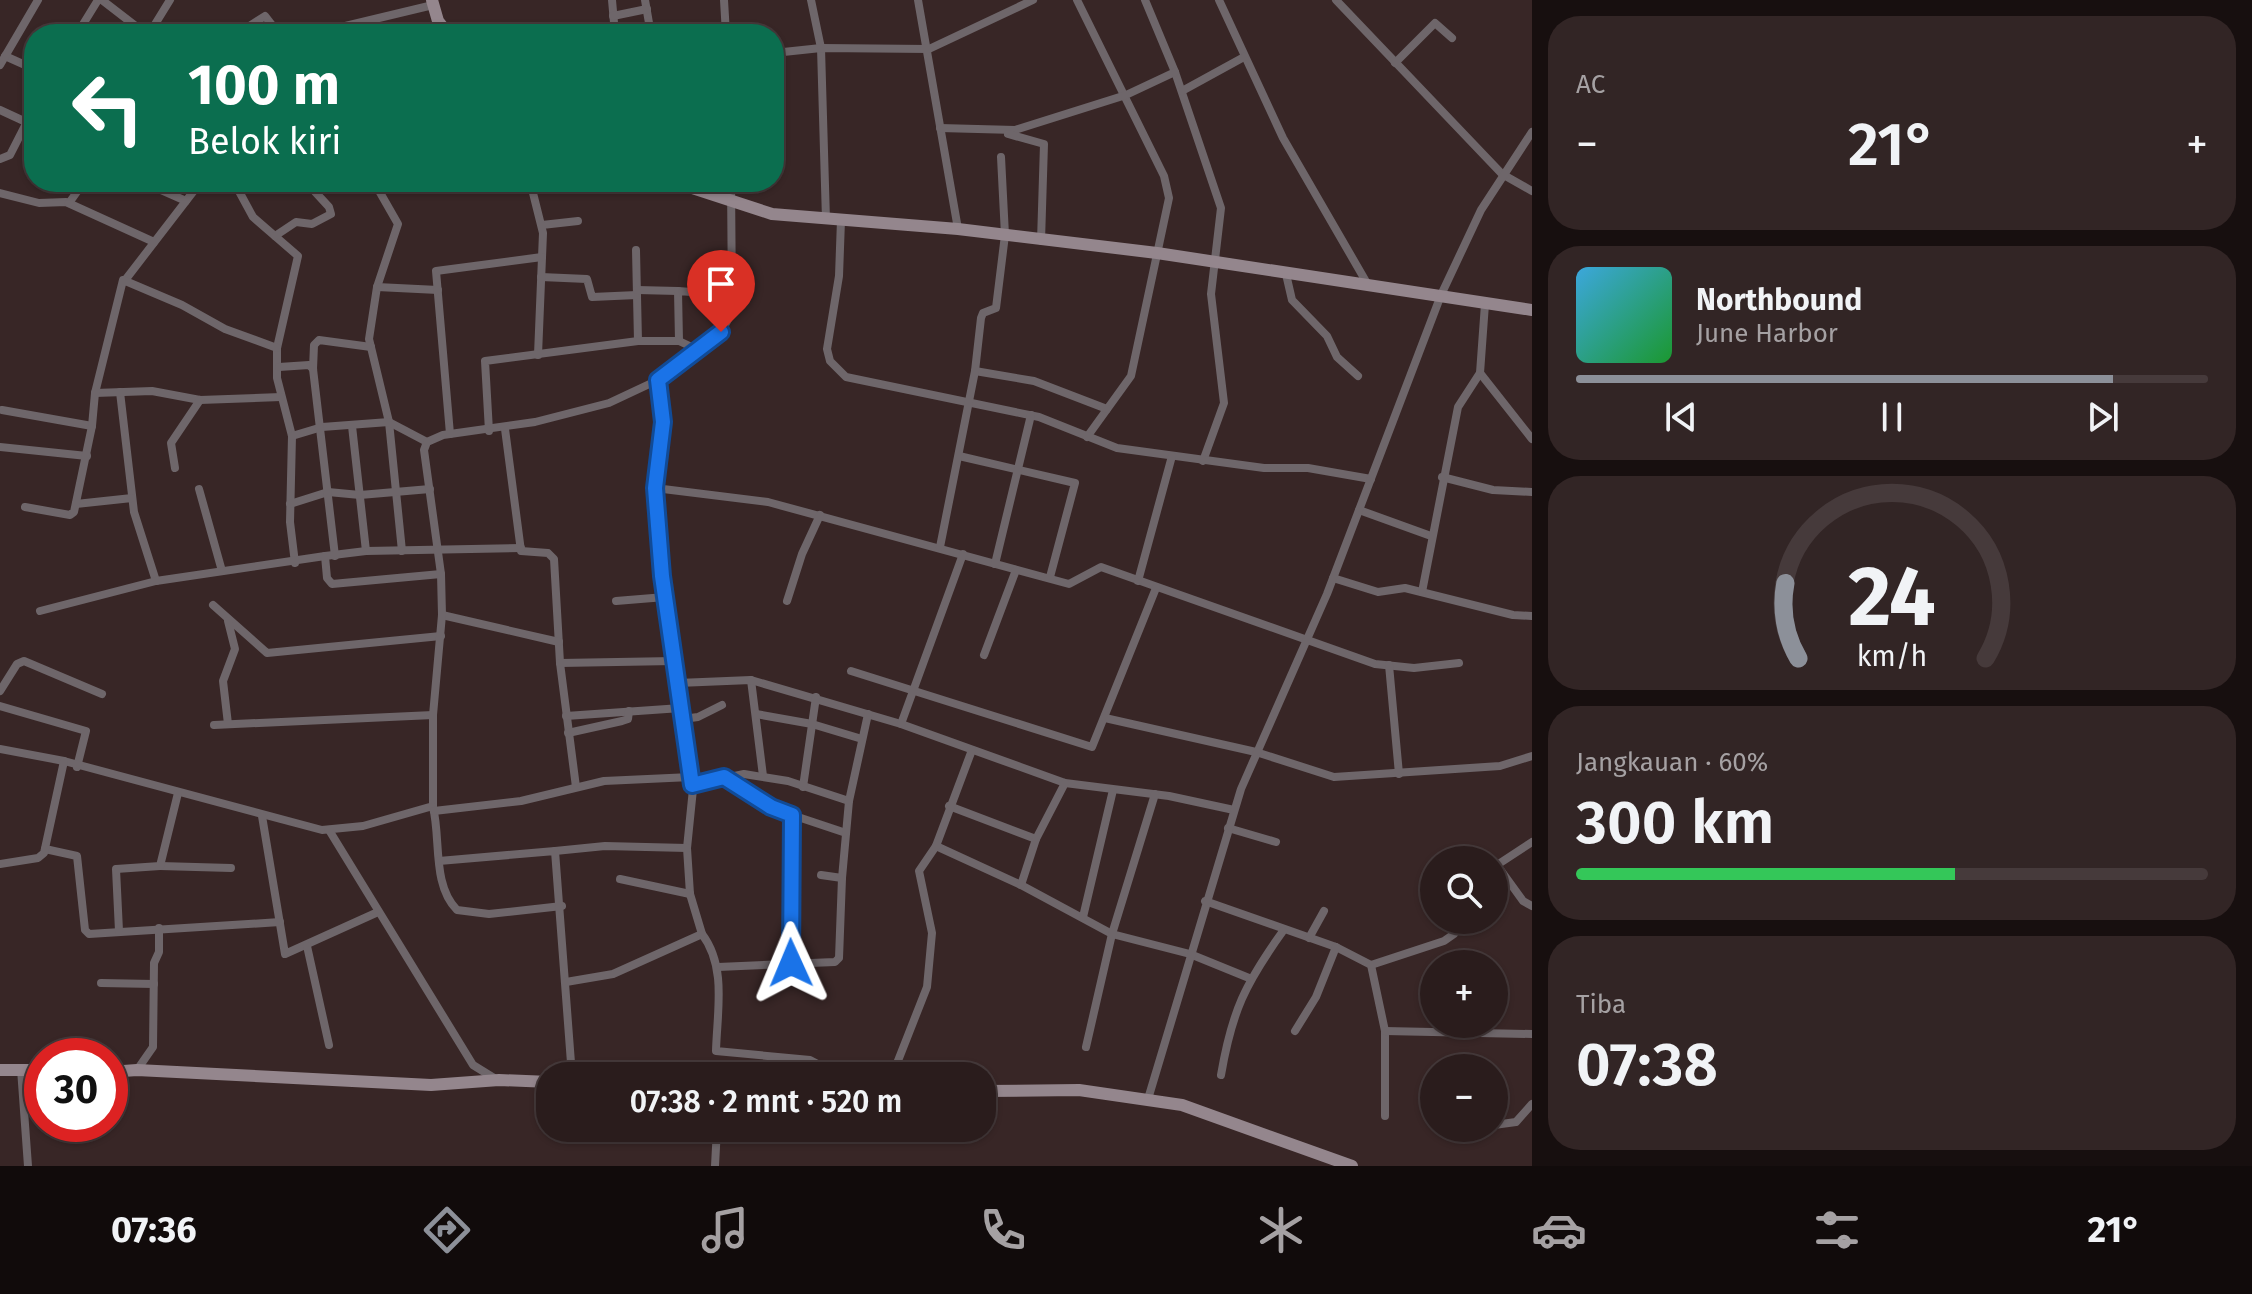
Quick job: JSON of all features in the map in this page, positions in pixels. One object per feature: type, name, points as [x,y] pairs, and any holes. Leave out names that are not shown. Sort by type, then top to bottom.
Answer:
[{"type":"street","points":[[0,65],[38,0]]},
{"type":"street","points":[[84,24],[100,0],[133,24]]},
{"type":"street","points":[[154,24],[170,0]]},
{"type":"street","points":[[612,0],[614,24]]},
{"type":"street","points":[[724,0],[725,24]]},
{"type":"street","points":[[811,0],[821,48],[826,220]]},
{"type":"street","points":[[918,0],[929,49],[958,229]]},
{"type":"street","points":[[1009,12],[1012,0]]},
{"type":"street","points":[[784,52],[821,48],[929,49],[1033,0]]},
{"type":"street","points":[[1077,0],[1126,95],[1167,186],[1169,198],[1131,376],[1087,437]]},
{"type":"street","points":[[1145,0],[1182,91],[1221,208],[1211,305],[1224,403],[1203,461]]},
{"type":"street","points":[[1219,0],[1283,138],[1368,286]]},
{"type":"street","points":[[1336,0],[1502,174],[1532,191]]},
{"type":"street","points":[[365,24],[432,2],[443,24]]},
{"type":"street","points":[[613,16],[646,4],[649,23]]},
{"type":"street","points":[[253,24],[265,16],[271,24]]},
{"type":"street","points":[[1395,63],[1435,23],[1452,38]]},
{"type":"street","points":[[5,56],[24,65]]},
{"type":"street","points":[[1182,91],[1244,57]]},
{"type":"street","points":[[1005,132],[1126,95],[1175,72]]},
{"type":"street","points":[[0,110],[24,121]]},
{"type":"street","points":[[0,159],[10,155],[24,126]]},
{"type":"street","points":[[940,128],[1005,132],[1044,144],[1041,241]]},
{"type":"street","points":[[1148,1099],[1205,901],[1256,752],[1333,578],[1441,295],[1481,210],[1532,132]]},
{"type":"street","points":[[940,547],[975,371],[982,314],[996,308],[1005,235],[1001,157]]},
{"type":"street","points":[[69,203],[77,192]]},
{"type":"street","points":[[166,192],[186,201]]},
{"type":"street","points":[[25,507],[71,515],[87,456],[95,393],[120,285],[191,192]]},
{"type":"street","points":[[240,192],[253,217],[298,256],[277,348],[277,378],[292,436],[290,504],[295,563]]},
{"type":"street","points":[[275,236],[296,222],[312,224],[330,215],[329,207],[316,192]]},
{"type":"street","points":[[380,192],[398,224],[377,287],[369,332],[389,422],[402,551]]},
{"type":"street","points":[[534,192],[542,225],[538,355]]},
{"type":"street","points":[[706,192],[772,214],[958,229],[1157,253],[1214,265],[1532,310]]},
{"type":"street","points":[[292,436],[322,427],[389,422],[427,442],[450,434],[505,429],[609,403],[658,380],[726,326],[732,295],[731,192]]},
{"type":"street","points":[[0,193],[39,203],[69,203],[154,242]]},
{"type":"street","points":[[841,220],[839,276],[827,349],[836,370],[855,380],[1031,415],[1117,448],[1264,468],[1308,468],[1371,479]]},
{"type":"street","points":[[542,225],[578,221]]},
{"type":"street","points":[[636,250],[638,341]]},
{"type":"street","points":[[450,434],[437,271],[542,257]]},
{"type":"street","points":[[1286,274],[1292,300],[1323,330],[1337,357],[1358,376]]},
{"type":"street","points":[[541,277],[587,279],[592,297],[678,291],[732,295]]},
{"type":"street","points":[[126,279],[225,329],[277,348]]},
{"type":"street","points":[[377,287],[438,290]]},
{"type":"street","points":[[678,291],[679,341]]},
{"type":"street","points":[[1422,592],[1458,407],[1480,373],[1485,304]]},
{"type":"street","points":[[371,347],[316,340],[313,369],[328,492],[330,556],[327,578],[332,584],[441,574]]},
{"type":"street","points":[[489,431],[484,363],[638,341],[679,341],[696,349]]},
{"type":"street","points":[[279,367],[309,365],[313,369]]},
{"type":"street","points":[[975,371],[1034,381],[1107,409]]},
{"type":"street","points":[[1480,373],[1532,439]]},
{"type":"street","points":[[658,380],[663,422],[655,488],[665,597],[691,781],[687,848],[690,894],[702,934],[718,967],[716,1051],[814,1062]]},
{"type":"street","points":[[95,393],[152,391],[200,400],[281,397]]},
{"type":"street","points":[[120,392],[132,498],[156,581]]},
{"type":"street","points":[[175,468],[171,443],[200,400]]},
{"type":"street","points":[[2,410],[92,426]]},
{"type":"street","points":[[995,564],[1031,415]]},
{"type":"street","points":[[352,426],[366,551]]},
{"type":"street","points":[[505,429],[521,548],[525,554],[548,553],[554,559],[560,663],[576,787]]},
{"type":"street","points":[[427,442],[424,450],[441,574],[441,636],[433,715],[433,809],[439,861],[452,904],[462,912],[489,914],[562,906]]},
{"type":"street","points":[[0,447],[87,456]]},
{"type":"street","points":[[959,456],[1076,485],[1050,577]]},
{"type":"street","points":[[1138,581],[1172,456]]},
{"type":"street","points":[[1442,477],[1493,490],[1532,492]]},
{"type":"street","points":[[655,488],[768,502],[1016,570],[1077,583],[1101,567],[1375,664],[1414,668],[1459,663]]},
{"type":"street","points":[[199,489],[222,571]]},
{"type":"street","points":[[290,504],[328,492],[360,495],[430,489]]},
{"type":"street","points":[[76,504],[132,498]]},
{"type":"street","points":[[1359,510],[1431,536]]},
{"type":"street","points":[[787,601],[802,554],[820,515]]},
{"type":"street","points":[[40,611],[156,581],[366,551],[521,548]]},
{"type":"street","points":[[901,724],[963,554]]},
{"type":"street","points":[[984,655],[1016,570]]},
{"type":"street","points":[[1333,578],[1378,592],[1405,588],[1513,615],[1532,616]]},
{"type":"street","points":[[851,671],[1088,748],[1094,746],[1156,588]]},
{"type":"street","points":[[616,601],[665,597]]},
{"type":"street","points":[[213,605],[260,650],[274,654],[441,636]]},
{"type":"street","points":[[442,615],[559,642]]},
{"type":"street","points":[[228,619],[235,649],[223,681],[228,724]]},
{"type":"street","points":[[0,691],[17,664],[24,661],[102,694]]},
{"type":"street","points":[[560,663],[674,661]]},
{"type":"street","points":[[1389,665],[1399,774]]},
{"type":"street","points":[[678,683],[751,680],[901,724],[1065,783],[1155,794],[1234,810]]},
{"type":"street","points":[[751,680],[763,776]]},
{"type":"street","points":[[803,787],[816,697]]},
{"type":"street","points":[[683,719],[698,717],[722,705]]},
{"type":"street","points":[[0,706],[86,731],[77,767]]},
{"type":"street","points":[[566,716],[681,708]]},
{"type":"street","points":[[568,733],[628,719],[629,711]]},
{"type":"street","points":[[756,714],[812,724],[862,739]]},
{"type":"street","points":[[718,967],[838,960],[849,801],[868,714]]},
{"type":"street","points":[[214,725],[433,715]]},
{"type":"street","points":[[1105,718],[1256,752],[1334,777],[1500,766],[1532,756]]},
{"type":"street","points":[[0,749],[64,761],[262,816],[329,830],[363,826],[433,809],[521,801],[610,780],[691,781],[763,776],[849,801]]},
{"type":"street","points":[[898,1062],[927,987],[932,933],[919,871],[936,846],[972,750]]},
{"type":"street","points":[[0,864],[38,858],[45,849],[64,761]]},
{"type":"street","points":[[724,777],[771,807],[846,833]]},
{"type":"street","points":[[1021,885],[1036,839],[1065,783]]},
{"type":"street","points":[[1083,917],[1113,790]]},
{"type":"street","points":[[160,866],[178,793]]},
{"type":"street","points":[[1086,1047],[1112,934],[1155,794]]},
{"type":"street","points":[[949,806],[1036,839]]},
{"type":"street","points":[[791,963],[792,815]]},
{"type":"street","points":[[262,816],[285,954],[378,912]]},
{"type":"street","points":[[1228,828],[1276,842]]},
{"type":"street","points":[[329,830],[435,998],[473,1065],[499,1080]]},
{"type":"street","points":[[1508,857],[1532,842]]},
{"type":"street","points":[[439,861],[605,846],[687,848]]},
{"type":"street","points":[[936,846],[1021,885],[1112,934],[1190,954],[1249,978]]},
{"type":"street","points":[[45,849],[77,856],[87,933],[280,922]]},
{"type":"street","points":[[555,851],[562,906],[571,1062]]},
{"type":"street","points":[[119,931],[116,869],[160,866],[231,868]]},
{"type":"street","points":[[821,875],[842,878]]},
{"type":"street","points":[[620,879],[690,894]]},
{"type":"street","points":[[1508,885],[1532,906]]},
{"type":"street","points":[[1205,901],[1283,931],[1336,947],[1371,965],[1444,941],[1454,934]]},
{"type":"street","points":[[1309,938],[1324,911]]},
{"type":"street","points":[[137,1070],[153,1047],[159,928]]},
{"type":"street","points":[[1221,1075],[1231,1021],[1249,978],[1283,931]]},
{"type":"street","points":[[566,982],[613,974],[702,934]]},
{"type":"street","points":[[307,946],[329,1045]]},
{"type":"street","points":[[1295,1031],[1316,997],[1336,947]]},
{"type":"street","points":[[1371,965],[1385,1031],[1385,1116]]},
{"type":"street","points":[[101,983],[154,984]]},
{"type":"street","points":[[1385,1031],[1532,1034]]},
{"type":"street","points":[[21,1069],[28,1166]]},
{"type":"street","points":[[0,1070],[24,1069]]},
{"type":"street","points":[[128,1071],[431,1085],[499,1080],[536,1081]]},
{"type":"street","points":[[996,1091],[1079,1090],[1182,1105],[1352,1166]]},
{"type":"street","points":[[1508,1123],[1516,1122],[1532,1104]]},
{"type":"street","points":[[715,1166],[716,1142]]},
{"type":"route","points":[[721,332],[658,380],[663,422],[655,488],[662,576],[692,785],[724,777],[771,807],[792,815],[789,879],[791,963]]}]
